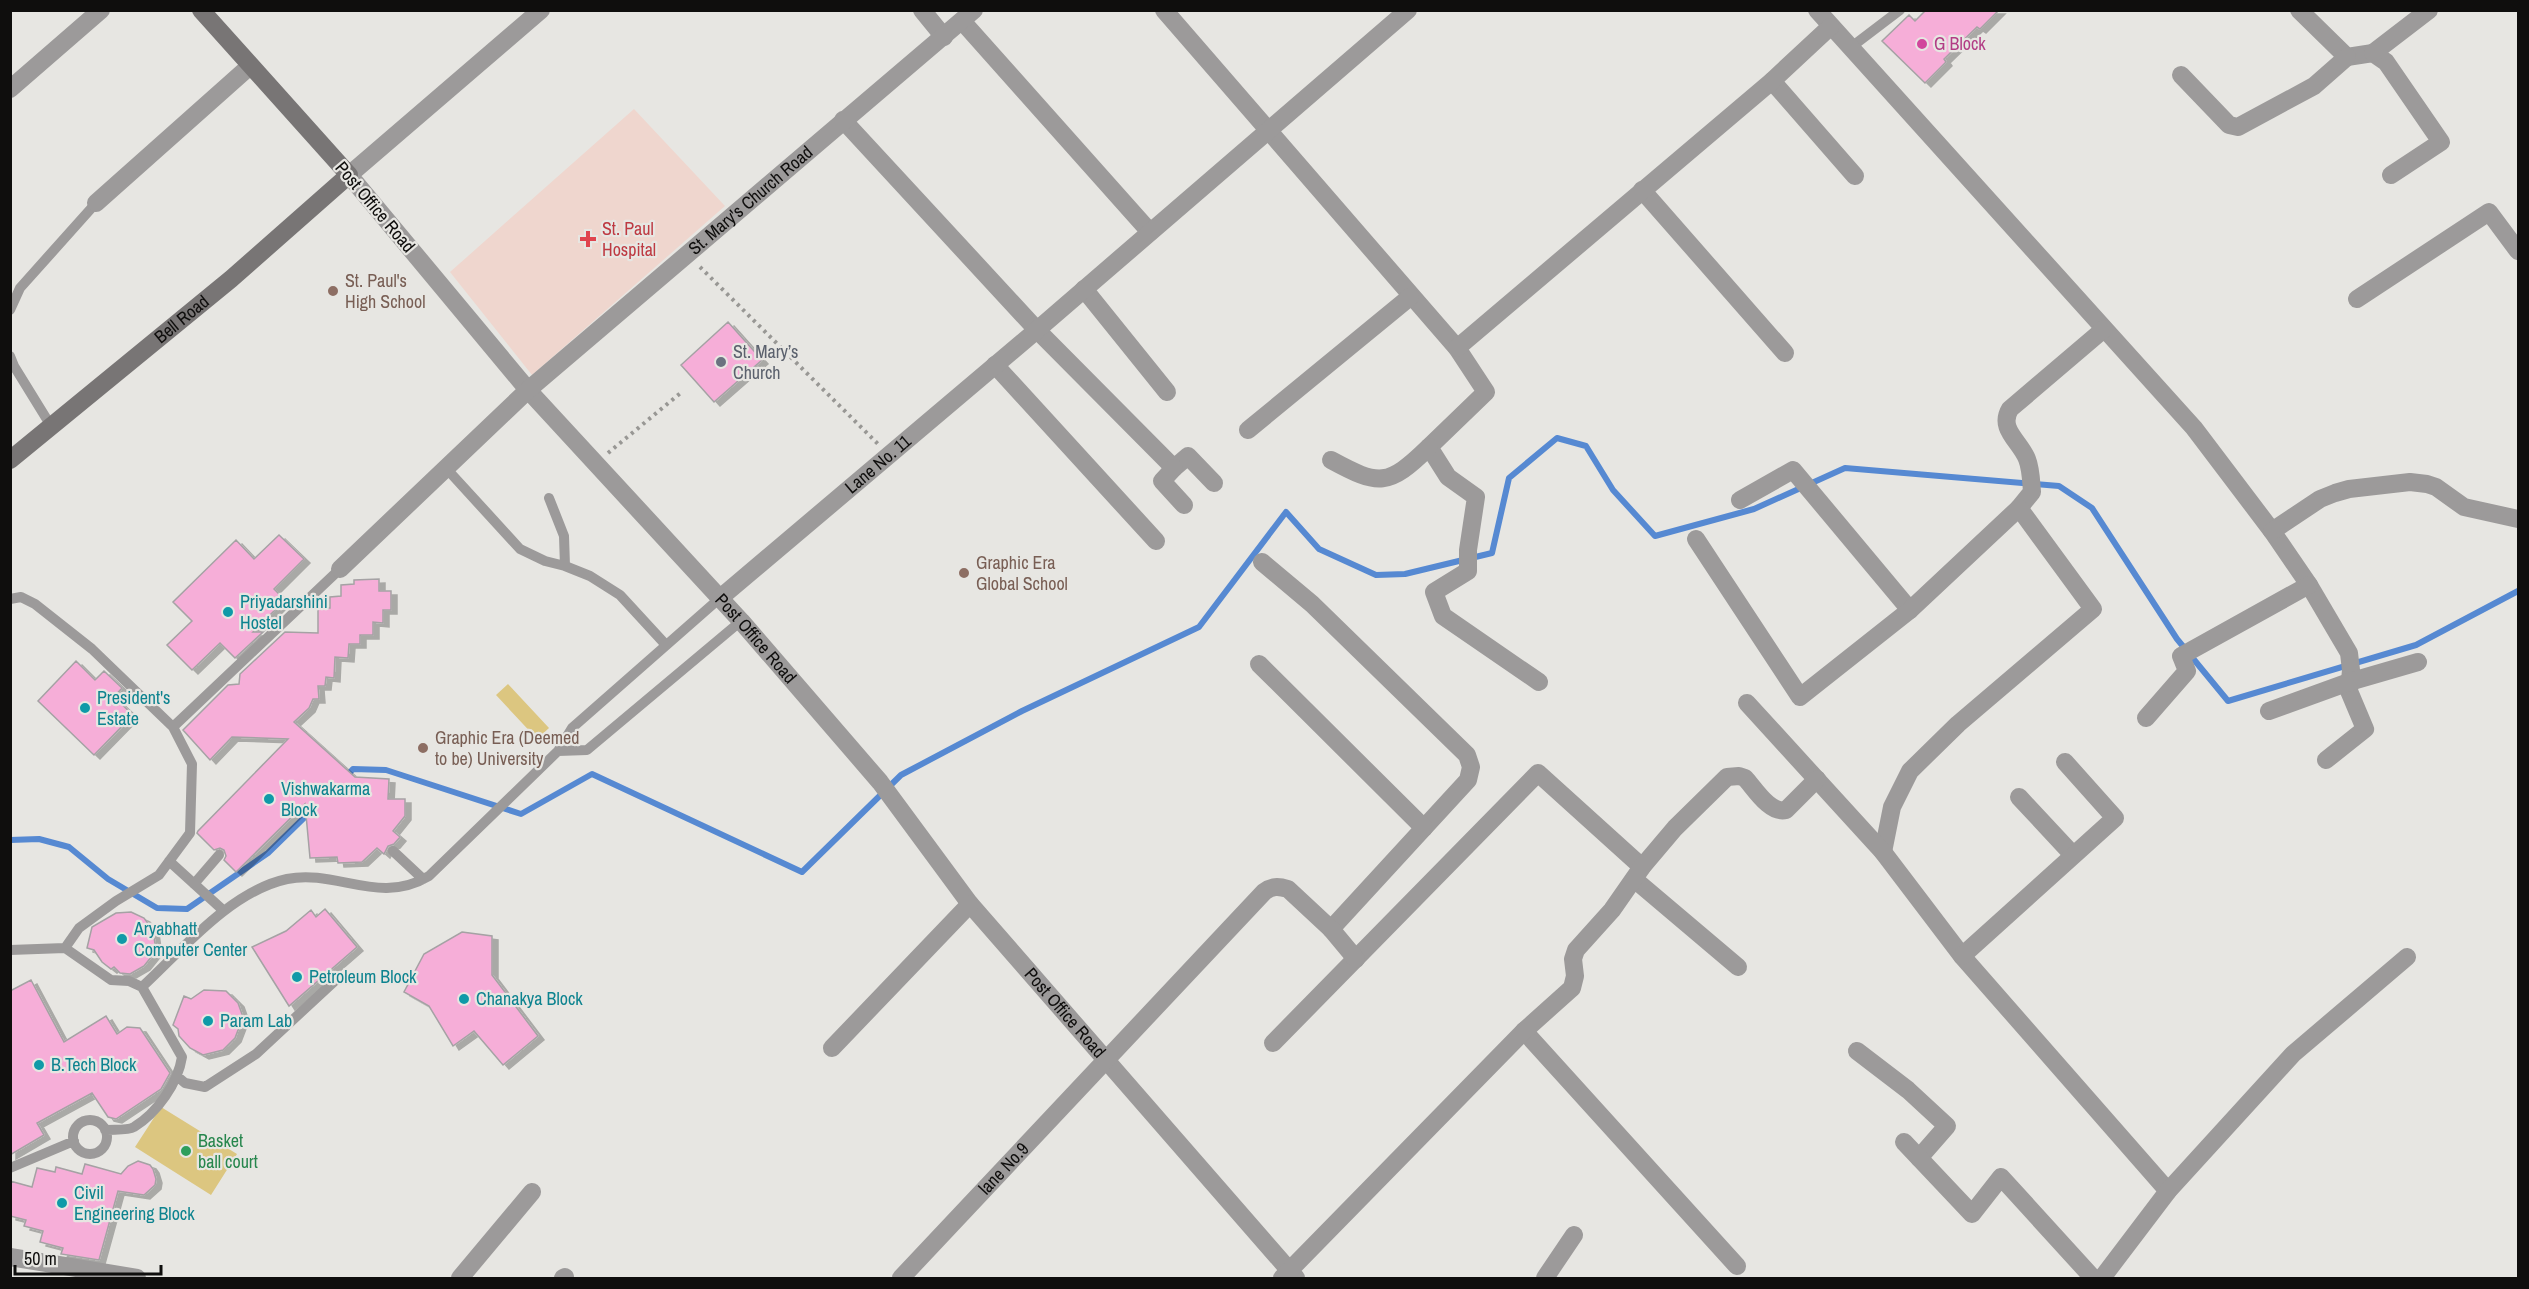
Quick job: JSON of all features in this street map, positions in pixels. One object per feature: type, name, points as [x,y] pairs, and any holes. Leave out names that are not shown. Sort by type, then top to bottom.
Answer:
[{"type":"street","points":[[10,89],[101,10]]},
{"type":"street","name":"Post Office Road","points":[[201,10],[349,175],[528,390],[741,621],[880,782],[970,904],[1290,1276]]},
{"type":"street","points":[[349,175],[541,10]]},
{"type":"street","points":[[922,10],[944,37]]},
{"type":"street","points":[[1164,10],[1410,297],[1457,348],[1486,392],[1410,465],[1389,478],[1370,479],[1331,460]]},
{"type":"street","name":"Lane No. 11","points":[[720,598],[995,366],[1408,10]]},
{"type":"street","points":[[1817,10],[2194,428],[2272,531],[2309,585],[2350,668],[2349,691],[2365,729],[2326,760]]},
{"type":"street","points":[[2299,10],[2347,57]]},
{"type":"street","points":[[2181,75],[2229,125],[2238,127],[2314,86],[2347,57],[2373,53],[2429,10]]},
{"type":"street","points":[[968,16],[1150,232]]},
{"type":"street","name":"St. Mary's Church Road","points":[[340,569],[528,390],[968,16]]},
{"type":"street","points":[[1457,348],[1772,81],[1830,27]]},
{"type":"street","points":[[2373,53],[2386,62],[2441,142],[2391,175]]},
{"type":"street","points":[[96,203],[250,66]]},
{"type":"street","points":[[1772,81],[1855,176]]},
{"type":"street","points":[[843,120],[1037,330],[1174,468]]},
{"type":"street","name":"Bell Road","points":[[10,460],[231,279],[349,175]]},
{"type":"street","points":[[1642,190],[1785,353]]},
{"type":"street","points":[[2357,299],[2489,212],[2518,251]]},
{"type":"street","points":[[1084,289],[1167,392]]},
{"type":"street","points":[[1248,430],[1410,297]]},
{"type":"street","points":[[1696,538],[1800,697],[1910,610],[2019,508],[2032,492],[2031,471],[2023,450],[2007,430],[2007,413],[2104,329]]},
{"type":"street","points":[[995,366],[1156,542]]},
{"type":"street","points":[[1429,447],[1448,477],[1476,497],[1468,550],[1468,571],[1434,592],[1443,616],[1539,682]]},
{"type":"street","points":[[1184,506],[1162,481],[1188,456],[1215,483]]},
{"type":"street","points":[[1740,500],[1793,470],[1910,610]]},
{"type":"street","points":[[2272,531],[2320,499],[2335,493],[2349,489],[2410,482],[2436,487],[2464,507],[2518,519]]},
{"type":"street","points":[[1883,852],[1892,807],[1910,771],[1958,723],[2093,609],[2019,508]]},
{"type":"street","points":[[1262,562],[1312,604],[1467,755],[1471,768],[1468,780],[1331,929]]},
{"type":"street","points":[[2146,718],[2187,670],[2189,652],[2309,585]]},
{"type":"street","points":[[2269,711],[2350,668],[2418,662]]},
{"type":"street","points":[[1258,664],[1424,828]]},
{"type":"street","points":[[1747,703],[1883,852],[1962,956],[2168,1191]]},
{"type":"street","points":[[1962,956],[2115,818],[2065,762]]},
{"type":"street","points":[[1273,1043],[1538,773],[1638,873],[1738,967]]},
{"type":"street","points":[[1290,1276],[1524,1031],[1572,988],[1575,976],[1573,959],[1576,950],[1612,910],[1638,873],[1675,828],[1727,777],[1745,778],[1774,809],[1782,811],[1817,779]]},
{"type":"street","points":[[2019,797],[2073,855]]},
{"type":"street","name":"lane No.9","points":[[901,1278],[1270,888],[1287,889],[1331,929],[1356,959]]},
{"type":"street","points":[[832,1048],[970,904]]},
{"type":"street","points":[[2102,1278],[2168,1191],[2293,1054],[2407,957]]},
{"type":"street","points":[[1524,1031],[1737,1266]]},
{"type":"street","points":[[1857,1051],[1908,1090],[1947,1126],[1919,1158]]},
{"type":"street","points":[[1904,1142],[1972,1214],[2001,1177],[2093,1278]]},
{"type":"street","points":[[460,1278],[532,1192]]},
{"type":"street","points":[[1545,1278],[1574,1235]]},
{"type":"street","points":[[10,1257],[137,1278]]},
{"type":"lane","points":[[1850,48],[1900,10]]},
{"type":"lane","points":[[10,310],[20,288],[96,203]]},
{"type":"lane","points":[[10,356],[51,426]]},
{"type":"lane","points":[[445,467],[520,549],[545,561],[590,576],[620,595],[666,645]]},
{"type":"lane","points":[[549,498],[564,536],[565,566]]},
{"type":"lane","points":[[173,727],[340,569]]},
{"type":"lane","points":[[10,599],[21,597],[35,604],[92,649],[173,727],[192,764],[190,833],[159,875],[122,897],[79,928],[65,948]]},
{"type":"lane","points":[[142,987],[224,911],[261,888],[287,879],[309,878],[382,888],[413,885],[423,879],[558,752],[572,728],[720,598]]},
{"type":"lane","points":[[558,752],[587,750],[741,621]]},
{"type":"lane","points":[[393,851],[423,879]]},
{"type":"lane","points":[[197,886],[219,855]]},
{"type":"lane","points":[[169,861],[224,911]]},
{"type":"lane","points":[[10,950],[65,948],[111,980],[129,981],[142,987],[182,1057],[176,1083],[150,1113],[133,1128],[105,1130]]},
{"type":"lane","points":[[178,1077],[186,1083],[205,1087],[256,1054],[339,978]]},
{"type":"lane","points":[[87,1120],[98,1122],[105,1130],[107,1135],[105,1145],[91,1154],[80,1150],[74,1141],[75,1130],[87,1120]]},
{"type":"lane","points":[[10,1168],[74,1141]]},
{"type":"path","points":[[687,254],[889,455]]},
{"type":"path","points":[[596,463],[683,391]]},
{"type":"shaded area","name":"St. Paul Hospital","points":[[634,109],[725,206],[532,375],[450,272]]},
{"type":"shaded area","points":[[508,684],[549,728],[537,739],[496,695]]},
{"type":"shaded area","name":"Basket ball court","points":[[161,1107],[237,1154],[211,1195],[135,1147]]},
{"type":"building","name":"G Block","points":[[1926,10],[1999,10],[1980,29],[1977,27],[1944,59],[1946,62],[1925,83],[1882,41],[1909,15],[1915,21]]},
{"type":"building","name":"St. Mary’s Church","points":[[728,322],[762,360],[714,402],[681,365]]},
{"type":"building","name":"Priyadarshini Hostel","points":[[279,535],[304,559],[274,589],[285,600],[253,632],[263,632],[235,658],[220,643],[192,670],[167,645],[192,621],[173,602],[236,540],[254,559]]},
{"type":"building","points":[[379,579],[379,591],[391,591],[391,610],[383,610],[383,623],[373,622],[373,635],[360,635],[360,644],[349,644],[348,658],[335,657],[334,678],[326,677],[325,686],[318,686],[319,699],[313,699],[309,708],[294,722],[355,777],[389,779],[388,799],[405,799],[405,816],[393,831],[400,837],[394,844],[388,846],[384,854],[377,848],[362,862],[338,863],[337,857],[310,858],[305,804],[236,872],[224,860],[226,856],[224,850],[220,848],[214,850],[197,833],[288,739],[232,737],[210,760],[183,730],[228,685],[239,684],[240,674],[285,632],[318,633],[318,608],[330,608],[330,597],[341,596],[341,585],[354,584],[354,580]]},
{"type":"building","name":"President's Estate","points":[[76,661],[95,680],[104,671],[122,688],[114,697],[133,715],[94,755],[38,701]]},
{"type":"building","name":"Petroleum Block","points":[[325,909],[357,947],[289,1006],[252,947],[286,931],[311,910],[316,917]]},
{"type":"building","name":"Aryabhatt Computer Center","points":[[131,912],[144,918],[153,930],[156,951],[144,966],[130,974],[120,973],[114,967],[111,969],[102,962],[94,950],[87,948],[92,927],[116,913]]},
{"type":"building","name":"Chanakya Block","points":[[462,932],[492,936],[492,975],[538,1036],[503,1065],[474,1031],[453,1046],[429,1006],[404,992],[424,954]]},
{"type":"building","points":[[31,980],[64,1042],[106,1016],[117,1034],[127,1027],[140,1028],[170,1073],[161,1089],[116,1119],[108,1117],[92,1093],[37,1123],[44,1135],[10,1155],[10,991]]},
{"type":"building","name":"Param Lab","points":[[204,990],[226,991],[238,1003],[243,1017],[235,1038],[223,1050],[203,1055],[190,1048],[173,1025],[184,996],[191,999]]},
{"type":"building","name":"Civil Engineering Block","points":[[138,1161],[150,1165],[153,1169],[155,1185],[144,1195],[118,1191],[99,1260],[61,1254],[63,1248],[40,1242],[43,1231],[24,1226],[26,1220],[10,1216],[10,1181],[32,1187],[37,1168],[55,1172],[56,1167],[82,1174],[85,1164],[121,1174],[128,1166]]},
{"type":"waterway","points":[[345,778],[353,769],[386,770],[521,814],[592,774],[802,872],[901,775],[1022,711],[1199,627],[1286,512],[1319,549],[1376,575],[1405,574],[1492,553],[1509,478],[1557,438],[1586,446],[1613,490],[1655,536],[1754,509],[1845,468],[2059,486],[2092,508],[2177,639],[2228,701],[2416,645],[2518,591]]},
{"type":"waterway","points":[[10,840],[39,839],[69,847],[108,879],[157,908],[187,909],[268,853],[312,810]]},
{"type":"place","name":"G Block","points":[[1922,44]]},
{"type":"place","name":"St. Paul Hospital","points":[[588,239]]},
{"type":"place","name":"St. Paul's High School","points":[[333,291]]},
{"type":"place","name":"St. Mary’s Church","points":[[721,362]]},
{"type":"place","name":"Graphic Era Global School","points":[[964,573]]},
{"type":"place","name":"Priyadarshini Hostel","points":[[228,612]]},
{"type":"place","name":"President's Estate","points":[[85,708]]},
{"type":"place","name":"Graphic Era (Deemed to be) University","points":[[423,748]]},
{"type":"place","name":"Vishwakarma Block","points":[[269,799]]},
{"type":"place","name":"Aryabhatt Computer Center","points":[[122,939]]},
{"type":"place","name":"Petroleum Block","points":[[297,977]]},
{"type":"place","name":"Chanakya Block","points":[[464,999]]},
{"type":"place","name":"Param Lab","points":[[208,1021]]},
{"type":"place","name":"B.Tech Block","points":[[39,1065]]},
{"type":"place","name":"Basket ball court","points":[[186,1151]]},
{"type":"place","name":"Civil Engineering Block","points":[[62,1203]]}]
